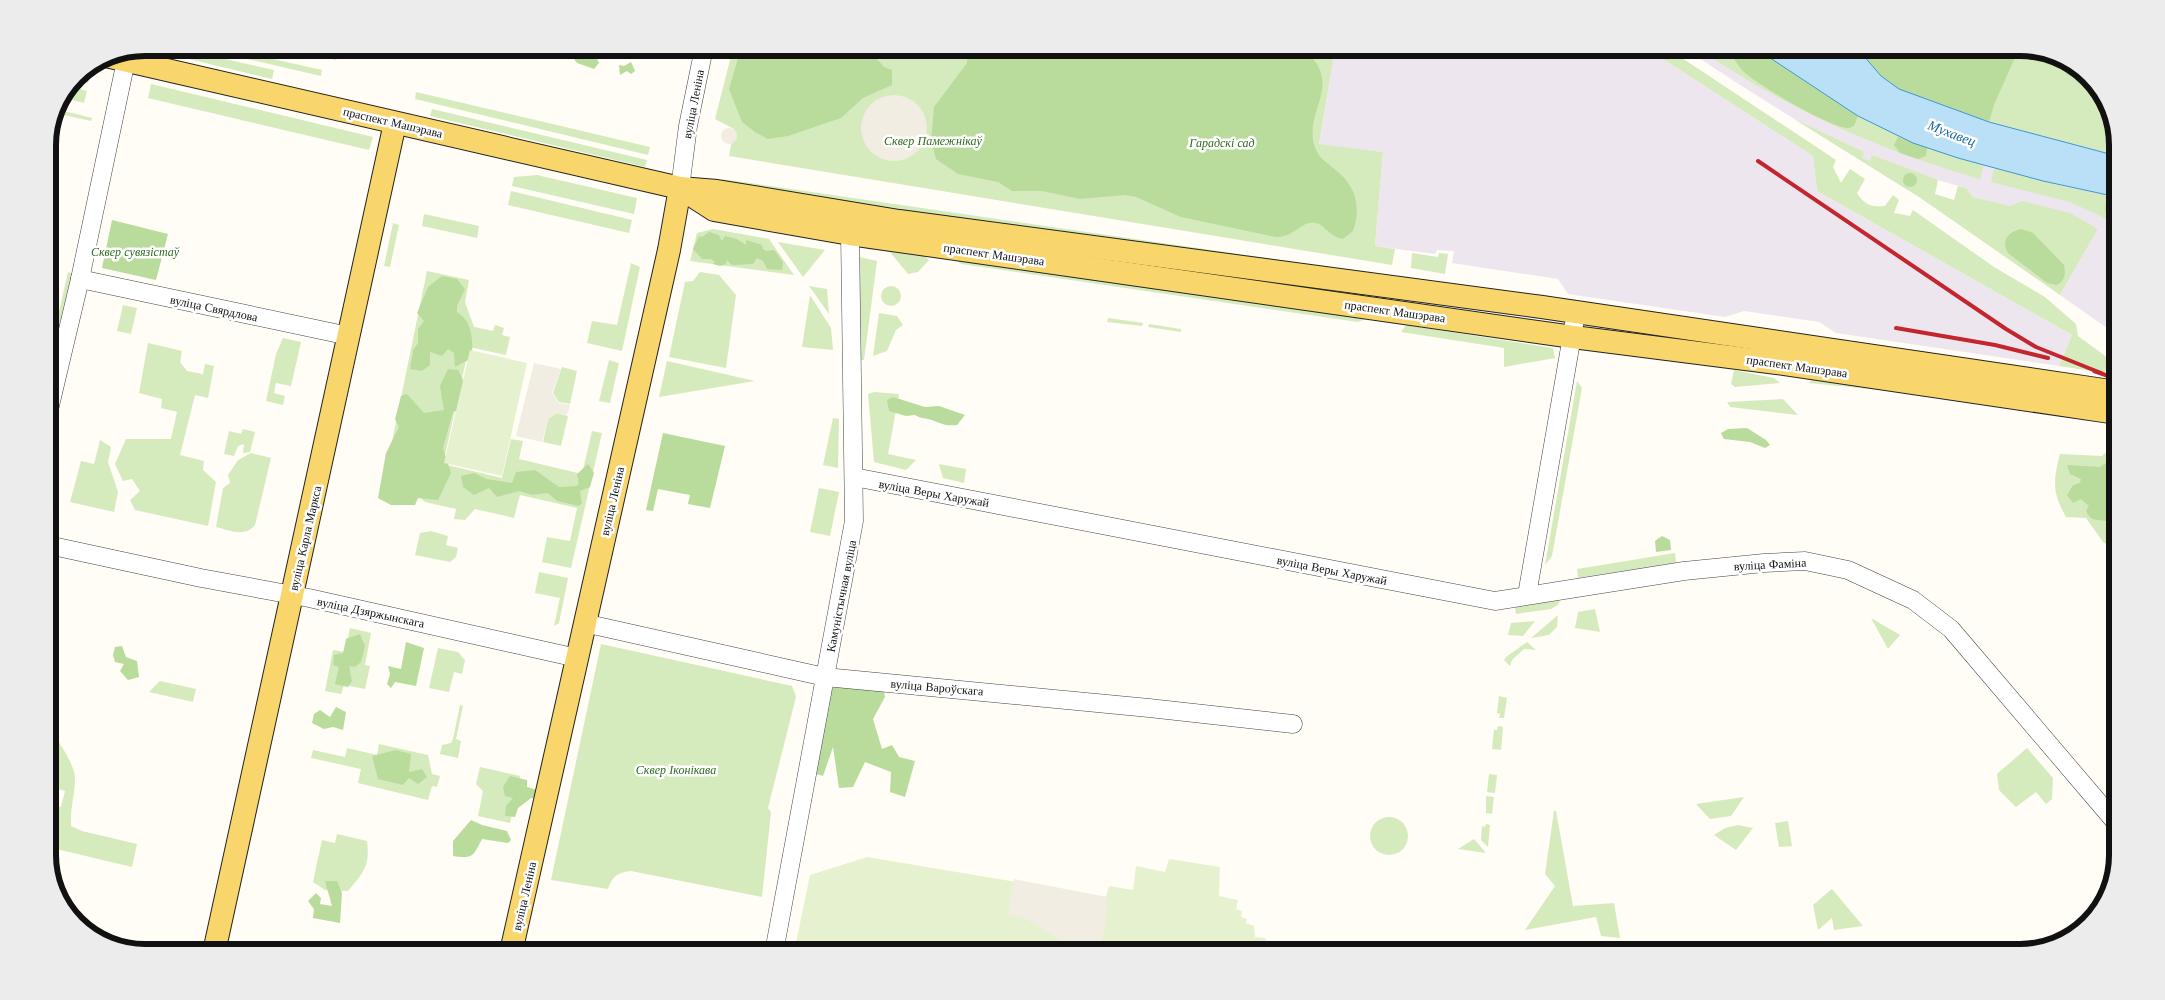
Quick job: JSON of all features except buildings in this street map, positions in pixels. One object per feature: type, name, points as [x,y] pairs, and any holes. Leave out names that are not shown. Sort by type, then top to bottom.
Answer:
[{"type":"main road","name":"праспект Машэрава","points":[[128,58],[395,123],[680,188],[717,191],[816,219],[1132,263],[1573,337],[1777,363],[2109,411]]},
{"type":"main road","name":"вуліца Карла Маркса","points":[[216,944],[395,123]]},
{"type":"main road","name":"вуліца Леніна","points":[[513,944],[669,250],[680,188]]},
{"type":"main road","name":"праспект Машэрава","points":[[816,219],[850,234],[1132,263],[1576,313],[2109,391]]},
{"type":"street","name":"вуліца Леніна","points":[[680,188],[688,126],[702,56]]},
{"type":"street","points":[[56,380],[80,279],[114,116],[120,60]]},
{"type":"street","name":"Камуністычная вуліца","points":[[775,944],[852,536],[855,506],[850,234]]},
{"type":"street","name":"вуліца Свярдлова","points":[[80,279],[349,336]]},
{"type":"street","points":[[1527,595],[1576,313]]},
{"type":"street","name":"вуліца Веры Харужай","points":[[854,477],[1495,601],[1527,595]]},
{"type":"street","name":"вуліца Дзяржынскага","points":[[56,547],[577,658]]},
{"type":"street","name":"вуліца Фаміна","points":[[1527,595],[1684,571],[1792,561],[1820,563],[1848,570],[1914,600],[1951,629],[2109,813]]},
{"type":"street","name":"вуліца Вароўскага","points":[[584,623],[825,677],[1149,708],[1293,724]]},
{"type":"shaded area","points":[[1334,56],[1658,56],[1813,156],[1817,191],[2072,335],[2059,366],[1836,333],[1819,322],[1744,311],[1725,317],[1568,294],[1558,279],[1452,263],[1454,251],[1437,250],[1435,254],[1375,246],[1383,152],[1319,145]]},
{"type":"shaded area","points":[[1696,56],[1767,56],[1827,97],[2043,181],[2109,195],[2109,329],[2060,295],[2098,229],[1973,197],[1966,188],[1927,177],[1919,197]]},
{"type":"shaded area","points":[[894,95],[906,98],[917,105],[924,116],[927,128],[924,140],[917,151],[906,158],[894,161],[882,158],[871,151],[864,140],[861,128],[864,116],[871,105],[882,98]]},
{"type":"shaded area","points":[[726,128],[732,128],[737,133],[735,142],[726,144],[721,139],[721,133]]},
{"type":"shaded area","points":[[534,363],[561,369],[552,393],[559,403],[570,405],[567,415],[557,413],[548,419],[542,442],[516,436]]},
{"type":"shaded area","points":[[1014,879],[1107,897],[1107,913],[1101,944],[1066,944],[1025,918],[1008,914]]},
{"type":"green space","points":[[177,56],[212,56],[274,70],[272,79]]},
{"type":"green space","points":[[234,56],[260,56],[322,70],[321,76]]},
{"type":"green space","points":[[318,56],[337,56],[336,60]]},
{"type":"green space","points":[[575,56],[596,56],[599,63],[594,69],[577,63],[574,59]]},
{"type":"green space","name":"Гарадскі сад","points":[[731,56],[1334,56],[1319,144],[1383,152],[1375,246],[1395,249],[1392,265],[729,156],[734,129],[715,119]]},
{"type":"green space","points":[[739,56],[877,56],[877,59],[884,67],[892,70],[892,85],[863,98],[841,118],[788,136],[768,139],[742,122],[729,89]]},
{"type":"green space","name":"Гарадскі сад","points":[[967,56],[1310,56],[1321,73],[1322,85],[1314,121],[1315,147],[1324,161],[1346,180],[1351,188],[1357,212],[1353,231],[1343,239],[1333,235],[1319,224],[1311,222],[1288,234],[1276,237],[1181,217],[1136,197],[1125,195],[1080,199],[1042,191],[1012,191],[998,182],[958,174],[936,159],[931,141],[934,107],[967,63]]},
{"type":"green space","points":[[1658,56],[1679,56],[1836,160],[1833,167],[1841,183],[1850,169],[1865,179],[1857,193],[1865,202],[1872,206],[1885,206],[1893,195],[1899,200],[1894,213],[1910,216],[1913,210],[1994,267],[2045,297],[2076,324],[2078,336],[2108,358],[2105,373],[2059,366],[2072,335],[1817,191],[1813,156]]},
{"type":"green space","points":[[1710,56],[1767,56],[1858,116],[1877,126],[1927,148],[1984,165],[1980,179],[1942,168],[1869,141],[1798,108]]},
{"type":"green space","points":[[1767,56],[1858,116],[1854,126],[1849,128],[1828,122],[1780,96],[1745,73],[1733,57]]},
{"type":"green space","points":[[1864,56],[2015,56],[1994,105],[1989,122],[1899,89],[1881,76]]},
{"type":"green space","points":[[1866,56],[2026,56],[2043,59],[2064,68],[2079,78],[2094,96],[2104,116],[2109,139],[2109,154],[1989,122],[1911,94]]},
{"type":"green space","points":[[631,62],[635,71],[631,74],[627,71],[620,75],[619,65],[624,66]]},
{"type":"green space","points":[[2066,69],[2076,76],[2073,77],[2066,74]]},
{"type":"green space","points":[[90,75],[88,83],[83,81]]},
{"type":"green space","points":[[151,84],[373,137],[369,150],[148,98]]},
{"type":"green space","points":[[77,88],[87,91],[84,103],[69,99]]},
{"type":"green space","points":[[416,92],[650,147],[648,155],[415,99]]},
{"type":"green space","points":[[432,109],[647,160],[645,167],[430,116]]},
{"type":"green space","points":[[63,111],[92,118],[91,121],[62,114]]},
{"type":"green space","points":[[1794,119],[1864,152],[1862,158],[1870,161],[1872,155],[1938,180],[1935,194],[1954,200],[1958,186],[1966,188],[1973,197],[2010,206],[2022,201],[2070,213],[2098,229],[2060,295],[1919,197]]},
{"type":"green space","points":[[1898,137],[1927,148],[1926,156],[1918,159],[1900,153],[1894,145]]},
{"type":"green space","points":[[1994,168],[2065,187],[2109,195],[2109,220],[2070,202],[1991,182]]},
{"type":"green space","points":[[1910,173],[1915,175],[1917,180],[1915,185],[1910,187],[1905,185],[1903,180],[1905,175]]},
{"type":"green space","points":[[537,175],[637,198],[634,214],[512,186],[514,177]]},
{"type":"green space","points":[[722,179],[1542,298],[1542,303],[724,184]]},
{"type":"green space","points":[[511,191],[632,220],[629,233],[508,205]]},
{"type":"green space","points":[[2109,199],[2109,214],[2105,211],[2106,201]]},
{"type":"green space","points":[[424,214],[479,226],[477,238],[422,226]]},
{"type":"green space","name":"Сквер сувязістаў","points":[[112,220],[168,234],[156,280],[102,268]]},
{"type":"green space","points":[[393,223],[399,225],[390,267],[384,266]]},
{"type":"green space","points":[[713,229],[769,239],[794,275],[690,261],[697,233]]},
{"type":"green space","points":[[2021,229],[2033,233],[2064,265],[2064,276],[2057,285],[2047,283],[2006,250],[2006,238],[2012,232]]},
{"type":"green space","points":[[709,232],[719,235],[722,241],[725,236],[737,239],[746,245],[746,240],[762,245],[766,251],[774,250],[783,262],[782,270],[767,269],[763,261],[757,258],[753,264],[732,265],[727,260],[726,264],[720,266],[713,264],[715,262],[711,259],[702,259],[693,249],[699,236],[702,237]]},
{"type":"green space","points":[[778,242],[825,250],[803,277]]},
{"type":"green space","points":[[871,247],[920,252],[929,260],[918,272],[908,274],[890,252],[865,249]]},
{"type":"green space","points":[[1412,253],[1438,257],[1439,253],[1448,254],[1445,274],[1411,268]]},
{"type":"green space","points":[[859,257],[877,261],[864,360],[859,360],[857,285]]},
{"type":"green space","points":[[954,259],[1376,315],[1358,322],[961,264]]},
{"type":"green space","points":[[631,263],[640,267],[622,351],[587,343],[592,321],[617,325]]},
{"type":"green space","points":[[427,271],[469,280],[465,302],[474,327],[493,331],[495,325],[504,328],[502,335],[510,337],[506,355],[469,347],[443,464],[502,478],[511,439],[523,441],[519,459],[582,474],[592,431],[602,433],[571,568],[542,562],[547,537],[570,541],[577,508],[520,495],[514,518],[475,509],[465,520],[454,519],[456,509],[425,502],[418,496],[396,501],[380,500]]},
{"type":"green space","points":[[68,272],[73,274],[59,335],[56,334],[56,325]]},
{"type":"green space","points":[[700,272],[719,275],[736,295],[726,368],[669,357],[685,282],[693,281]]},
{"type":"green space","points":[[442,276],[457,279],[465,289],[457,306],[457,312],[466,321],[471,332],[472,358],[455,367],[454,353],[448,349],[442,356],[430,352],[430,365],[422,371],[410,369],[413,350],[418,343],[418,329],[424,321],[417,313],[428,287]]},
{"type":"green space","points":[[809,286],[827,289],[829,314]]},
{"type":"green space","points":[[891,286],[898,289],[901,296],[898,303],[891,306],[884,303],[881,296],[884,289]]},
{"type":"green space","points":[[810,295],[831,328],[833,350],[802,347]]},
{"type":"green space","points":[[123,305],[137,308],[131,334],[117,331]]},
{"type":"green space","points":[[879,313],[897,316],[903,325],[896,330],[887,351],[873,356]]},
{"type":"green space","points":[[1108,318],[1143,323],[1142,326],[1107,322]]},
{"type":"green space","points":[[1149,324],[1181,329],[1181,332],[1148,327]]},
{"type":"green space","points":[[1406,325],[1553,348],[1555,358],[1504,367],[1504,348],[1401,332]]},
{"type":"green space","points":[[56,338],[59,338],[56,351]]},
{"type":"green space","points":[[283,338],[301,342],[291,386],[276,383],[274,393],[285,396],[283,405],[266,401],[276,354]]},
{"type":"green space","points":[[148,343],[182,351],[180,362],[187,371],[203,374],[205,364],[214,366],[208,398],[195,395],[180,455],[204,461],[203,470],[216,482],[208,526],[135,510],[130,500],[140,491],[132,479],[123,481],[115,464],[126,439],[171,439],[177,412],[161,408],[162,399],[139,393]]},
{"type":"green space","points":[[470,350],[527,363],[502,476],[444,463]]},
{"type":"green space","points":[[609,360],[619,363],[610,403],[599,401]]},
{"type":"green space","points":[[667,361],[755,381],[659,397]]},
{"type":"green space","points":[[562,367],[577,371],[570,404],[559,402],[553,393]]},
{"type":"green space","points":[[448,369],[458,370],[466,386],[460,410],[453,412],[443,448],[451,473],[438,500],[418,498],[415,505],[391,505],[378,498],[386,453],[399,427],[395,419],[401,396],[407,394],[424,413],[444,410],[440,386]]},
{"type":"green space","points":[[1734,370],[1774,378],[1780,383],[1735,387],[1731,384]]},
{"type":"green space","points":[[1816,376],[1892,387],[1890,391],[1809,383]]},
{"type":"green space","points":[[1577,381],[1582,388],[1552,556],[1545,565]]},
{"type":"green space","points":[[874,392],[899,394],[888,454],[916,460],[906,470],[874,462],[868,394]]},
{"type":"green space","points":[[893,397],[925,407],[939,406],[965,415],[957,425],[944,424],[915,415],[906,416],[889,411],[887,400]]},
{"type":"green space","points":[[1783,399],[1798,415],[1730,407],[1727,402]]},
{"type":"green space","points":[[557,413],[568,416],[561,446],[543,442],[548,419]]},
{"type":"green space","points":[[833,418],[839,419],[838,468],[823,465]]},
{"type":"green space","points":[[1747,428],[1766,440],[1770,445],[1765,448],[1750,442],[1724,439],[1721,433],[1728,429]]},
{"type":"green space","points":[[243,429],[255,432],[250,452],[243,453],[244,444],[238,446],[234,456],[224,454],[229,431],[241,434]]},
{"type":"green space","points":[[663,433],[725,446],[710,508],[688,504],[690,495],[658,489],[653,511],[646,510]]},
{"type":"green space","points":[[100,440],[111,447],[108,462],[118,492],[114,512],[70,502],[81,461],[94,464]]},
{"type":"green space","points":[[2109,450],[2109,545],[2103,542],[2086,518],[2066,517],[2058,500],[2055,486],[2060,454],[2102,456]]},
{"type":"green space","points":[[251,453],[271,458],[255,525],[251,529],[242,532],[216,527],[223,488],[230,483],[228,475],[238,460]]},
{"type":"green space","points":[[2109,461],[2109,522],[2092,518],[2086,511],[2089,506],[2081,499],[2073,503],[2067,495],[2073,485],[2080,483],[2081,479],[2070,474],[2067,465],[2100,467]]},
{"type":"green space","points":[[588,464],[594,473],[590,487],[580,491],[582,503],[579,506],[557,501],[548,493],[532,495],[519,491],[497,497],[489,488],[474,495],[463,487],[461,476],[474,473],[487,479],[512,483],[516,472],[535,470],[559,487],[576,486],[579,484],[577,474]]},
{"type":"green space","points":[[939,464],[966,469],[964,483],[943,478]]},
{"type":"green space","points":[[819,488],[839,492],[830,536],[810,532]]},
{"type":"green space","points":[[431,531],[448,536],[446,545],[458,548],[456,557],[450,562],[415,555],[420,533]]},
{"type":"green space","points":[[1662,536],[1670,540],[1671,550],[1656,552],[1655,541]]},
{"type":"green space","points":[[1675,553],[1676,563],[1578,578],[1577,569]]},
{"type":"green space","points":[[539,572],[568,578],[559,623],[554,626],[560,598],[535,593]]},
{"type":"green space","points":[[1560,600],[1558,605],[1551,609],[1516,614],[1515,606]]},
{"type":"green space","points":[[1595,609],[1600,632],[1575,628],[1578,612]]},
{"type":"green space","points":[[1558,615],[1557,627],[1549,635],[1531,638]]},
{"type":"green space","points":[[1871,618],[1900,635],[1888,649]]},
{"type":"green space","points":[[1535,621],[1523,636],[1508,635],[1511,623]]},
{"type":"green space","points":[[350,628],[371,633],[365,665],[370,666],[365,689],[344,685],[341,694],[325,691],[333,650],[345,652]]},
{"type":"green space","points":[[360,634],[365,646],[361,662],[355,667],[349,666],[352,681],[348,687],[335,684],[339,667],[333,665],[334,655],[343,653],[346,639]]},
{"type":"green space","points":[[406,642],[424,648],[416,686],[395,682],[391,688],[387,684],[390,674],[388,666],[401,669]]},
{"type":"green space","points":[[1527,642],[1536,650],[1524,649],[1512,660],[1510,666],[1504,660],[1506,657]]},
{"type":"green space","name":"Сквер Іконікава","points":[[601,644],[792,686],[796,697],[768,808],[771,812],[762,897],[631,871],[623,872],[616,876],[608,889],[551,880]]},
{"type":"green space","points":[[122,646],[126,657],[137,661],[139,677],[128,680],[120,671],[124,664],[115,662],[113,655],[115,647]]},
{"type":"green space","points":[[438,648],[458,652],[465,660],[462,674],[454,672],[449,692],[429,688]]},
{"type":"green space","points":[[160,681],[196,689],[193,702],[149,692]]},
{"type":"green space","points":[[836,685],[883,686],[885,697],[873,719],[882,749],[892,745],[899,757],[915,761],[905,797],[890,792],[891,772],[865,762],[853,787],[839,788],[833,747],[823,776],[813,773],[823,700]]},
{"type":"green space","points":[[1499,696],[1507,698],[1504,718],[1499,718],[1500,714],[1497,713]]},
{"type":"green space","points":[[460,705],[463,706],[456,739],[461,741],[458,758],[440,754],[442,745],[451,743],[453,739]]},
{"type":"green space","points":[[336,707],[346,712],[343,730],[333,727],[324,729],[312,723],[314,714],[320,710],[330,717]]},
{"type":"green space","points":[[1498,726],[1503,727],[1501,750],[1492,749],[1494,730],[1497,730]]},
{"type":"green space","points":[[56,738],[74,772],[75,784],[71,826],[82,831],[137,844],[132,867],[56,849],[56,806],[61,807],[65,791],[56,788]]},
{"type":"green space","points":[[379,744],[428,755],[432,774],[440,776],[437,787],[432,786],[428,800],[358,783],[361,769],[311,758],[313,750],[345,757],[347,748],[377,755]]},
{"type":"green space","points":[[2027,748],[2053,778],[2052,799],[2046,804],[2036,792],[2016,807],[1999,790],[1997,774]]},
{"type":"green space","points":[[396,750],[411,754],[409,772],[422,769],[427,777],[418,784],[409,778],[403,785],[378,779],[372,756]]},
{"type":"green space","points":[[480,767],[520,776],[510,823],[478,816],[483,791],[476,784]]},
{"type":"green space","points":[[1489,774],[1497,775],[1495,793],[1487,792]]},
{"type":"green space","points":[[510,776],[527,780],[527,787],[537,790],[536,798],[531,798],[518,808],[515,817],[505,816],[506,806],[513,798],[505,796],[503,787]]},
{"type":"green space","points":[[1486,796],[1494,797],[1492,814],[1486,813]]},
{"type":"green space","points":[[1744,797],[1731,816],[1710,819],[1696,804]]},
{"type":"green space","points":[[1554,811],[1556,811],[1573,906],[1614,903],[1620,938],[1601,936],[1596,917],[1525,930],[1555,886],[1545,874]]},
{"type":"green space","points":[[1389,817],[1403,822],[1408,836],[1403,850],[1389,855],[1375,850],[1370,836],[1375,822]]},
{"type":"green space","points":[[471,820],[482,825],[507,831],[511,840],[508,843],[482,839],[472,855],[465,857],[453,856],[453,841]]},
{"type":"green space","points":[[1788,821],[1792,846],[1779,847],[1775,823]]},
{"type":"green space","points":[[1486,824],[1490,825],[1488,847],[1481,840],[1482,826],[1485,827]]},
{"type":"green space","points":[[1738,825],[1753,828],[1736,850],[1714,835],[1725,828]]},
{"type":"green space","points":[[337,834],[367,841],[367,863],[358,879],[348,891],[325,890],[313,882],[322,840],[335,843]]},
{"type":"green space","points":[[1474,839],[1486,853],[1458,849]]},
{"type":"green space","points":[[867,857],[1106,897],[1109,886],[1133,890],[1136,866],[1165,872],[1169,859],[1220,867],[1219,896],[1238,900],[1236,909],[1242,911],[1241,917],[1247,919],[1246,923],[1254,926],[1255,937],[1265,938],[1269,944],[796,944],[810,875]]},
{"type":"green space","points":[[325,881],[337,881],[342,893],[340,923],[313,918],[314,909],[308,901],[316,893],[321,898],[320,904],[332,906]]},
{"type":"green space","points":[[1832,889],[1863,926],[1834,930],[1832,918],[1818,930],[1813,905]]},
{"type":"water","name":"Мухавец","points":[[1767,56],[1864,56],[1881,76],[1899,89],[1989,122],[2109,154],[2109,195],[2043,181],[1958,158],[1913,143],[1858,116]]},
{"type":"railway","points":[[1758,161],[2006,329],[2036,347],[2101,373]]},
{"type":"railway","points":[[1896,328],[1995,345],[2048,358]]},
{"type":"railway","points":[[2094,371],[2109,376]]},
{"type":"park label","name":"Сквер Памежнікаў","points":[[933,140]]}]
